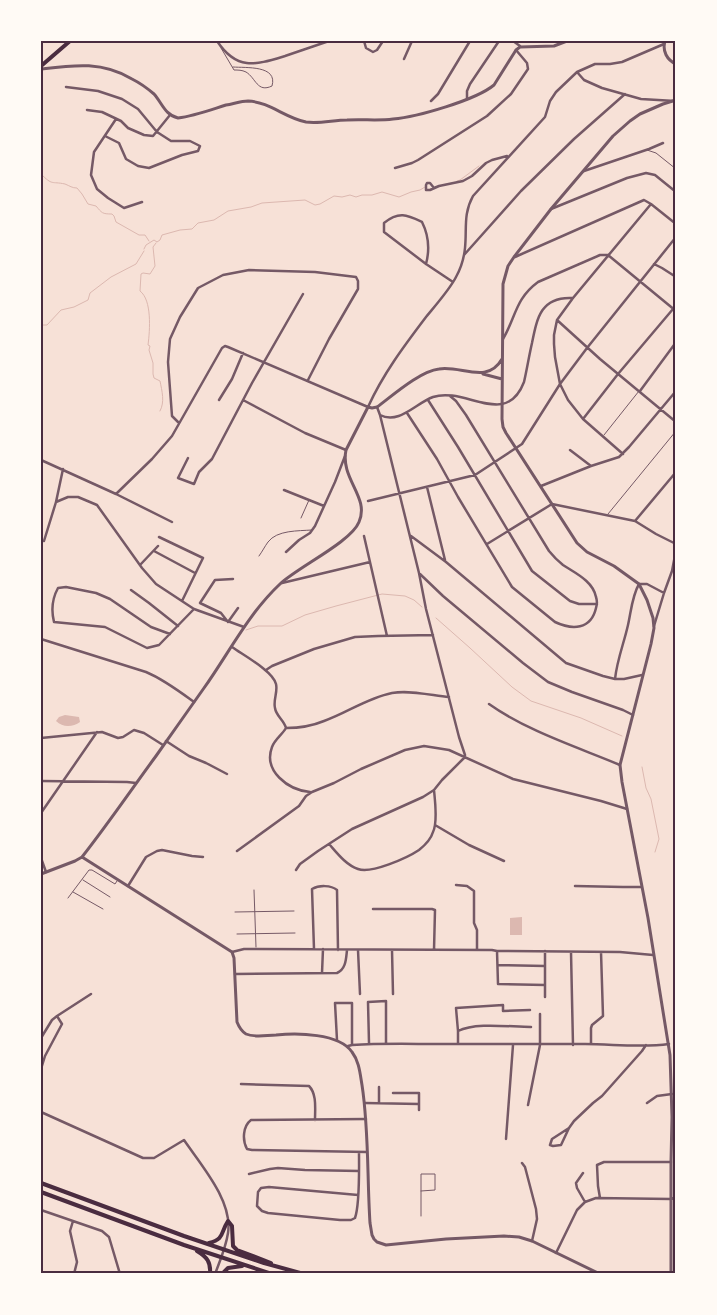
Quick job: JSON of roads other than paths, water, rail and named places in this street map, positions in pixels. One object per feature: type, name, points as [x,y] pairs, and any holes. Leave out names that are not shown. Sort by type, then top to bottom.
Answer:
[{"type":"main road","points":[[41,68],[70,41]]},
{"type":"main road","points":[[41,1183],[206,1243],[304,1274]]},
{"type":"main road","points":[[41,1192],[184,1245],[272,1274]]},
{"type":"main road","points":[[206,1243],[220,1239],[228,1221],[232,1226],[233,1246],[237,1250],[277,1267]]},
{"type":"main road","points":[[184,1245],[206,1256],[209,1262],[210,1274]]},
{"type":"main road","points":[[222,1274],[228,1268],[246,1266]]},
{"type":"street","points":[[218,42],[226,54],[232,58],[245,63],[256,64],[329,41]]},
{"type":"street","points":[[364,41],[366,48],[373,52],[384,41]]},
{"type":"street","points":[[404,59],[412,41]]},
{"type":"street","points":[[431,101],[438,94],[470,41]]},
{"type":"street","points":[[467,99],[467,91],[470,84],[499,41]]},
{"type":"street","points":[[513,41],[520,47]]},
{"type":"street","points":[[41,68],[81,65],[98,66],[114,70],[143,85],[170,115],[178,118],[246,101],[265,104],[295,119],[306,122],[382,120],[409,116],[467,99],[494,85],[516,50],[520,47],[554,46],[567,41]]},
{"type":"street","points":[[286,552],[312,530],[324,506],[346,450],[378,386],[399,352],[453,282],[461,267],[465,247],[468,204],[473,196],[546,117],[550,101],[556,92],[577,72],[595,64],[622,62],[664,43],[667,58],[676,64]]},
{"type":"street","points":[[395,168],[418,160],[478,122],[504,101],[528,70],[525,59],[516,50]]},
{"type":"street","points":[[577,72],[584,80],[602,88],[641,99],[676,101]]},
{"type":"street","points":[[66,87],[98,91],[122,100],[138,109],[157,132],[171,141],[190,141],[200,146],[198,151],[149,168],[138,166],[126,160],[119,143],[105,136]]},
{"type":"street","points":[[464,256],[521,190],[574,139],[625,94]]},
{"type":"street","points":[[654,628],[651,611],[638,584],[614,566],[582,548],[540,487],[503,427],[503,284],[508,266],[551,209],[613,136],[630,121],[651,109],[676,101]]},
{"type":"street","points":[[87,110],[102,112],[116,118],[128,128],[144,135],[152,136],[170,115]]},
{"type":"street","points":[[116,118],[94,152],[91,175],[97,188],[124,208],[142,202]]},
{"type":"street","points":[[583,171],[663,143]]},
{"type":"street","points":[[439,186],[430,190],[426,190],[425,187],[429,183],[434,188],[439,186],[463,181],[472,176],[486,163],[509,156]]},
{"type":"street","points":[[551,209],[627,178],[646,173],[655,175],[676,192]]},
{"type":"street","points":[[514,258],[644,200],[676,224]]},
{"type":"street","points":[[623,454],[572,406],[560,384],[554,344],[557,320],[651,204]]},
{"type":"street","points":[[426,264],[429,249],[426,231],[422,222],[403,214],[391,217],[384,223],[384,232],[426,264],[453,282]]},
{"type":"street","points":[[368,501],[475,475],[522,444],[560,384],[676,237]]},
{"type":"street","points":[[502,340],[524,296],[531,288],[538,282],[600,255],[608,255],[675,310],[618,374],[584,419]]},
{"type":"street","points":[[654,264],[676,277]]},
{"type":"street","points":[[672,274],[676,269]]},
{"type":"street","points":[[179,423],[172,416],[168,362],[170,339],[180,317],[198,288],[223,275],[249,270],[316,272],[356,277],[358,289],[329,339],[308,381]]},
{"type":"street","points":[[188,458],[178,478],[194,484],[199,472],[212,459],[303,294]]},
{"type":"street","points":[[380,415],[390,417],[407,413],[434,397],[442,396],[491,404],[510,402],[521,390],[540,314],[551,302],[566,297],[573,298]]},
{"type":"street","points":[[557,320],[587,348],[676,422]]},
{"type":"street","points":[[640,391],[674,345]]},
{"type":"street","points":[[116,494],[152,459],[172,436],[222,348],[225,346],[372,408],[402,387],[437,369],[452,369],[502,379]]},
{"type":"street","points":[[219,400],[232,379],[243,353]]},
{"type":"street","points":[[479,374],[492,370],[498,366],[502,359]]},
{"type":"street","points":[[540,487],[591,466],[619,457],[676,390]]},
{"type":"street","points":[[407,413],[437,459],[512,587],[555,622],[572,626],[586,624],[591,620],[597,604],[593,589],[575,572],[564,566],[549,551],[466,415],[450,396]]},
{"type":"street","points":[[243,400],[304,433],[346,450]]},
{"type":"street","points":[[428,400],[475,475],[528,566],[570,601],[579,604],[597,604]]},
{"type":"street","points":[[376,407],[380,415],[400,493],[433,636],[465,757]]},
{"type":"street","points":[[570,450],[591,466]]},
{"type":"street","points":[[41,874],[75,862],[82,856],[111,819],[263,601],[281,583],[334,546],[356,528],[360,521],[362,507],[348,474],[345,455]]},
{"type":"street","points":[[41,460],[64,469],[172,522]]},
{"type":"street","points":[[44,541],[64,469]]},
{"type":"street","points":[[635,521],[676,472]]},
{"type":"street","points":[[427,487],[446,562]]},
{"type":"street","points":[[284,490],[324,506]]},
{"type":"street","points":[[56,502],[68,497],[78,497],[97,505],[156,584],[194,609],[244,627]]},
{"type":"street","points":[[487,544],[552,504],[635,521],[676,544]]},
{"type":"street","points":[[410,535],[446,562],[566,663],[615,679],[642,675]]},
{"type":"street","points":[[364,536],[387,636]]},
{"type":"street","points":[[159,537],[203,558],[182,601]]},
{"type":"street","points":[[140,565],[158,546]]},
{"type":"street","points":[[671,1274],[672,1070],[654,955],[620,765],[654,628],[672,571],[676,550]]},
{"type":"street","points":[[154,551],[195,573]]},
{"type":"street","points":[[281,583],[370,562]]},
{"type":"street","points":[[419,573],[443,596],[548,682],[633,715]]},
{"type":"street","points":[[228,622],[221,613],[200,603],[215,580],[233,579]]},
{"type":"street","points":[[615,679],[638,584]]},
{"type":"street","points":[[638,584],[647,584],[664,593]]},
{"type":"street","points":[[170,634],[150,627],[110,599],[96,593],[66,587],[58,588],[54,596],[52,613],[54,622],[105,627],[147,648],[159,645],[170,634],[178,626],[194,609]]},
{"type":"street","points":[[131,590],[178,626]]},
{"type":"street","points":[[228,622],[238,608]]},
{"type":"street","points":[[266,670],[290,658],[343,640],[367,636],[433,636]]},
{"type":"street","points":[[41,639],[156,676],[194,702]]},
{"type":"street","points":[[232,647],[266,670],[273,678],[276,684],[274,706],[286,728]]},
{"type":"street","points":[[286,728],[317,724],[364,702],[392,693],[422,693],[449,697]]},
{"type":"street","points":[[489,704],[520,724],[620,765]]},
{"type":"street","points":[[286,728],[273,744],[269,756],[270,764],[280,779],[286,784],[295,789],[312,792]]},
{"type":"street","points":[[41,738],[102,732],[118,738],[138,730],[163,745]]},
{"type":"street","points":[[41,813],[97,732]]},
{"type":"street","points":[[166,741],[189,756],[227,774]]},
{"type":"street","points":[[237,851],[299,806],[306,796],[312,792],[334,784],[405,750],[424,746],[450,750],[513,779],[601,801],[627,810]]},
{"type":"street","points":[[296,870],[300,864],[352,829],[423,797],[434,790],[465,757]]},
{"type":"street","points":[[41,781],[136,783]]},
{"type":"street","points":[[329,844],[351,865],[364,870],[372,870],[418,850],[433,833],[435,825],[434,790]]},
{"type":"street","points":[[435,825],[469,845],[504,861]]},
{"type":"street","points":[[128,886],[146,857],[157,851],[162,850],[192,856],[203,856]]},
{"type":"street","points":[[82,856],[232,952],[234,958],[237,1022],[244,1033],[258,1036],[304,1034],[337,1040],[350,1046],[386,1043],[513,1045],[669,1044]]},
{"type":"street","points":[[41,858],[46,872]]},
{"type":"street","points":[[456,885],[467,886],[474,891],[474,923],[477,930],[477,950]]},
{"type":"street","points":[[314,949],[312,889],[319,886],[328,886],[337,890],[338,950]]},
{"type":"street","points":[[575,886],[623,888],[641,886]]},
{"type":"street","points":[[373,909],[434,910],[434,950]]},
{"type":"street","points":[[232,952],[244,949],[477,950],[620,952],[654,955]]},
{"type":"street","points":[[322,973],[323,949]]},
{"type":"street","points":[[235,974],[337,973],[341,971],[345,963],[348,950]]},
{"type":"street","points":[[358,950],[360,994]]},
{"type":"street","points":[[392,950],[393,994]]},
{"type":"street","points":[[497,951],[498,984],[545,984]]},
{"type":"street","points":[[544,997],[545,951]]},
{"type":"street","points":[[571,952],[573,1045]]},
{"type":"street","points":[[591,1044],[590,1028],[592,1024],[603,1016],[601,952]]},
{"type":"street","points":[[498,965],[545,966]]},
{"type":"street","points":[[41,1038],[52,1020],[91,994]]},
{"type":"street","points":[[369,1044],[368,1002],[386,1001],[386,1043]]},
{"type":"street","points":[[337,1040],[335,1003],[352,1003],[350,1046],[357,1060],[365,1103],[370,1223],[372,1234],[377,1242],[391,1245],[446,1239],[519,1237],[532,1241],[600,1274]]},
{"type":"street","points":[[458,1043],[456,1008],[503,1005],[503,1011],[530,1010]]},
{"type":"street","points":[[528,1106],[540,1045],[540,1014]]},
{"type":"street","points":[[41,1069],[45,1056],[62,1024],[57,1016]]},
{"type":"street","points":[[458,1031],[477,1026],[531,1027]]},
{"type":"street","points":[[506,1139],[513,1045]]},
{"type":"street","points":[[569,1128],[561,1145],[550,1145],[552,1139],[569,1128],[584,1111],[602,1096],[646,1045]]},
{"type":"street","points":[[241,1084],[309,1086],[314,1097],[315,1120]]},
{"type":"street","points":[[379,1087],[379,1103]]},
{"type":"street","points":[[393,1093],[419,1093],[420,1110]]},
{"type":"street","points":[[647,1103],[657,1096],[672,1094]]},
{"type":"street","points":[[365,1103],[419,1104]]},
{"type":"street","points":[[41,1112],[143,1158],[154,1158],[184,1140],[222,1198],[228,1214],[228,1233],[215,1274]]},
{"type":"street","points":[[366,1119],[251,1120],[246,1125],[244,1143],[247,1149],[252,1150],[367,1152]]},
{"type":"street","points":[[358,1152],[358,1195],[355,1218],[340,1220],[268,1213],[262,1211],[257,1206],[258,1192],[261,1188],[269,1187],[358,1195]]},
{"type":"street","points":[[600,1198],[597,1165],[604,1162],[671,1162]]},
{"type":"street","points":[[522,1163],[525,1167],[536,1209],[537,1219],[532,1241]]},
{"type":"street","points":[[249,1174],[278,1168],[358,1171]]},
{"type":"street","points":[[584,1173],[576,1183],[585,1202]]},
{"type":"street","points":[[556,1253],[577,1210],[585,1202],[596,1198],[676,1198]]},
{"type":"street","points":[[41,1210],[102,1231],[109,1237],[120,1274]]},
{"type":"street","points":[[73,1221],[70,1230],[77,1262],[74,1274]]},
{"type":"lane","points":[[218,42],[234,68],[247,73],[260,87],[272,86],[273,81],[270,72],[234,68]]},
{"type":"lane","points":[[646,150],[656,153],[676,169]]},
{"type":"lane","points":[[603,436],[640,391]]},
{"type":"lane","points":[[607,515],[676,432]]},
{"type":"lane","points":[[301,518],[309,500]]},
{"type":"lane","points":[[259,556],[269,540],[277,535],[299,530],[312,530]]},
{"type":"lane","points":[[68,898],[89,870],[115,884],[118,880]]},
{"type":"lane","points":[[82,880],[110,897]]},
{"type":"lane","points":[[254,890],[256,949]]},
{"type":"lane","points":[[73,892],[103,909]]},
{"type":"lane","points":[[235,912],[294,912]]},
{"type":"lane","points":[[237,934],[295,934]]},
{"type":"lane","points":[[421,1191],[435,1190],[435,1174],[421,1174],[421,1191],[421,1216]]},
{"type":"waterway","points":[[457,181],[479,166]]},
{"type":"waterway","points":[[41,174],[50,182],[77,188],[88,204],[96,206],[101,212],[112,214],[116,222],[139,235],[145,235],[149,241]]},
{"type":"waterway","points":[[144,249],[146,245],[154,240],[157,242],[160,240],[162,235],[192,229],[198,223],[214,220],[228,211],[262,203],[305,200],[315,205],[334,196],[350,195],[356,197],[382,192],[399,197],[425,187]]},
{"type":"waterway","points":[[156,243],[153,247],[155,266],[150,274],[141,274],[140,291],[147,301],[150,324],[148,345],[150,346],[149,350],[153,363],[153,374],[154,378],[160,381],[162,389],[163,400],[160,411]]},
{"type":"waterway","points":[[41,325],[47,325],[61,310],[74,307],[88,300],[90,293],[111,277],[136,264],[144,251]]},
{"type":"waterway","points":[[246,630],[258,626],[282,626],[305,615],[382,594],[405,596],[414,600],[422,607]]},
{"type":"waterway","points":[[436,618],[512,687],[531,701],[581,718],[622,736]]},
{"type":"waterway","points":[[642,767],[659,839],[655,852]]}]
